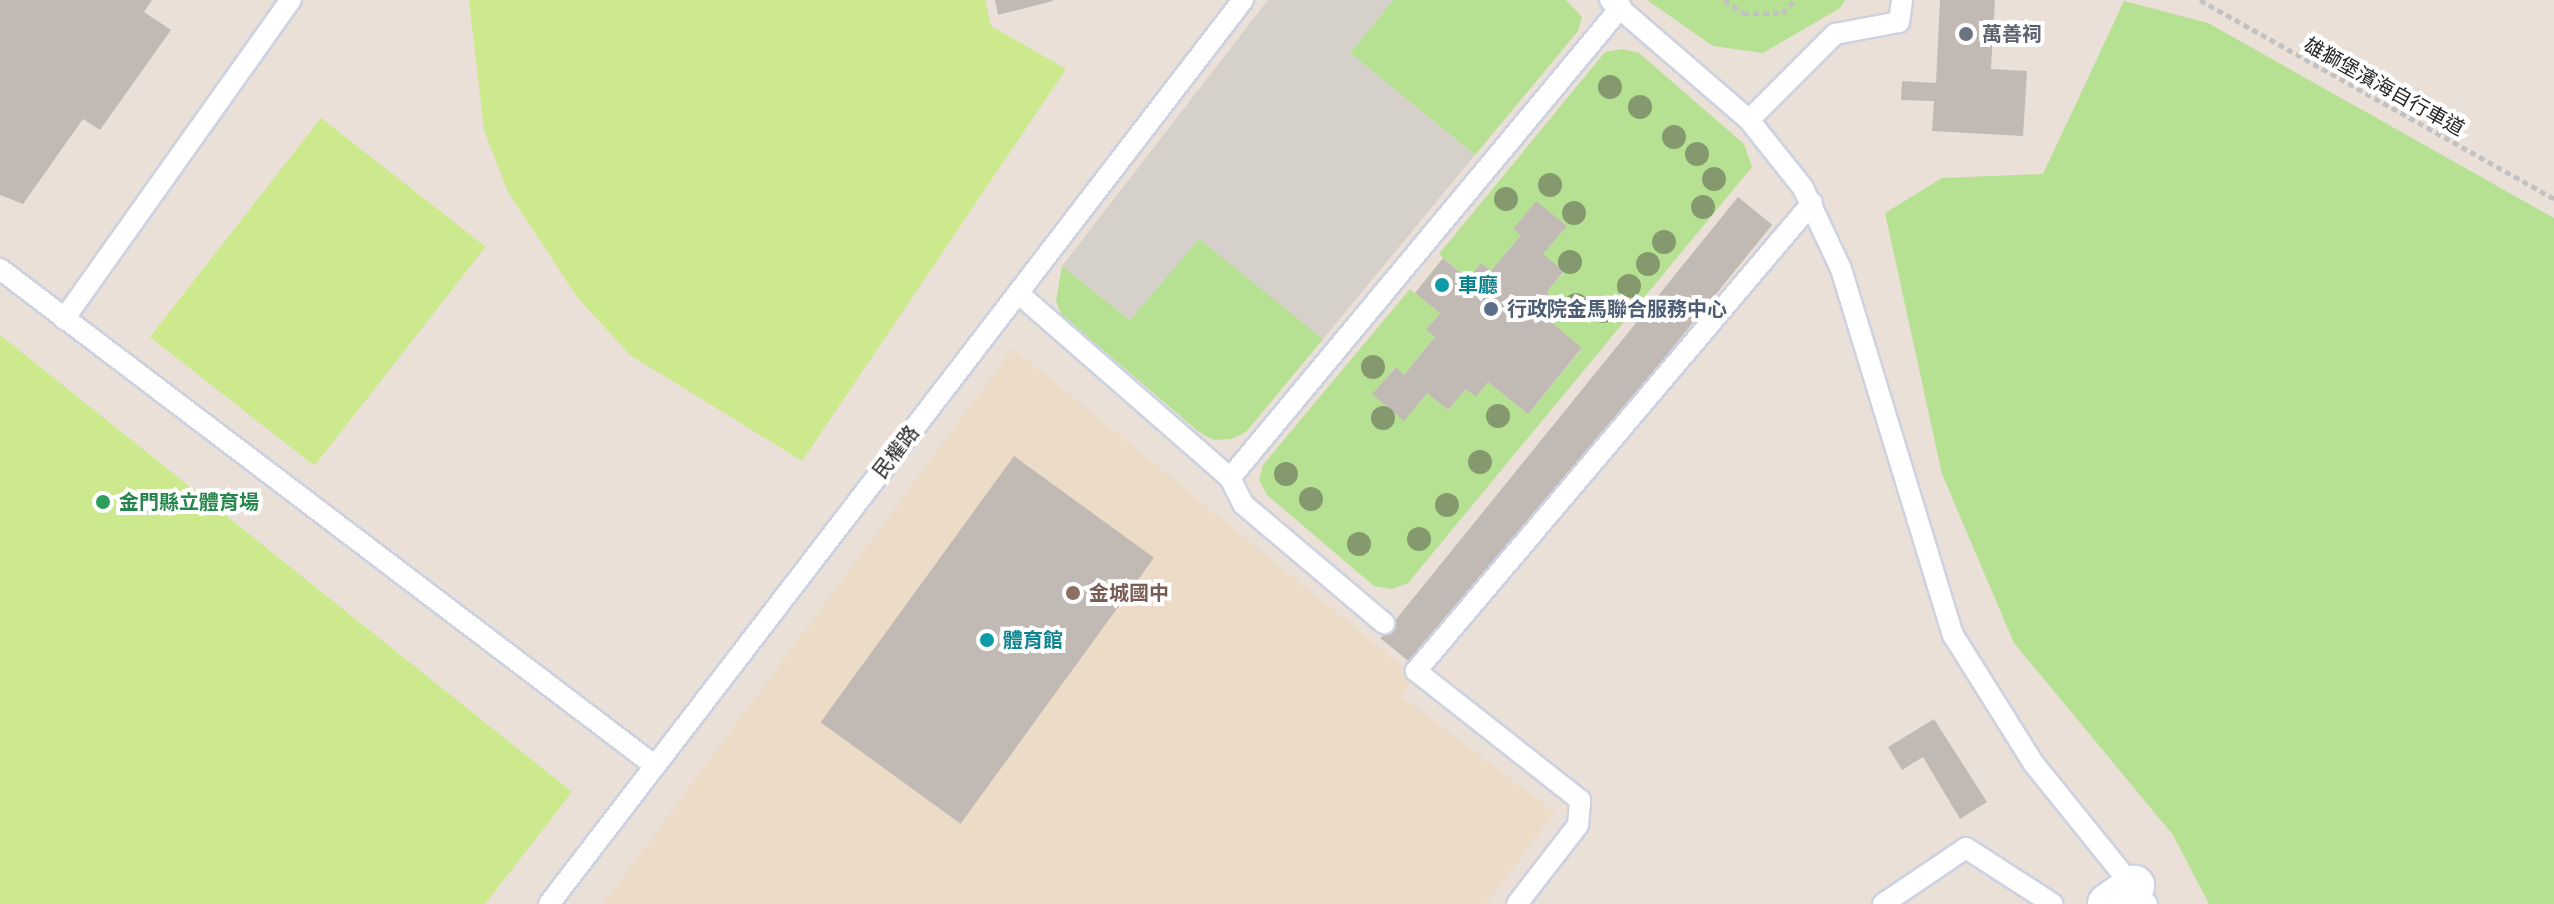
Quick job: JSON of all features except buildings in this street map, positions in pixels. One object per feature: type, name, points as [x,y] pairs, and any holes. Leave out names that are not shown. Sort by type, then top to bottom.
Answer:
[{"type":"lane","points":[[64,319],[291,0]]},
{"type":"lane","name":"民權路","points":[[549,904],[1243,0]]},
{"type":"lane","points":[[1749,120],[1835,34],[1899,22],[1902,0]]},
{"type":"lane","points":[[1230,478],[1616,4],[1749,120],[1783,157],[1812,203],[1841,269],[1953,635],[2034,764],[2129,898]]},
{"type":"lane","points":[[1517,904],[1578,825],[1583,812],[1580,800],[1416,671],[1812,203]]},
{"type":"lane","points":[[0,269],[654,765]]},
{"type":"lane","points":[[1018,293],[1230,478],[1243,504],[1384,623]]},
{"type":"lane","points":[[1883,904],[1966,848],[2053,904]]},
{"type":"path","points":[[1724,0],[1743,13],[1782,13],[1795,0]]},
{"type":"path","name":"雄獅堡濱海自行車道","points":[[2200,0],[2554,199]]},
{"type":"shaded area","points":[[1268,0],[1393,0],[1350,53],[1475,155],[1323,339],[1199,239],[1130,320],[1062,266]]},
{"type":"shaded area","name":"金城國中","points":[[1013,348],[1415,677],[1401,696],[1555,812],[1486,904],[603,904]]},
{"type":"green space","points":[[469,0],[985,0],[991,26],[1066,69],[802,461],[630,355],[577,297],[508,192],[484,130]]},
{"type":"green space","points":[[1393,0],[1566,0],[1582,17],[1578,31],[1475,155],[1350,53]]},
{"type":"green space","points":[[1647,0],[1845,0],[1840,8],[1763,53],[1713,46]]},
{"type":"green space","points":[[2124,1],[2208,23],[2554,218],[2554,904],[2209,904],[2173,835],[2014,643],[1942,474],[1885,213],[1942,178],[2043,174]]},
{"type":"green space","points":[[1622,49],[1639,53],[1744,144],[1752,167],[1408,583],[1391,589],[1374,586],[1267,495],[1259,480],[1263,465],[1410,289],[1440,313],[1426,330],[1435,337],[1404,375],[1395,367],[1373,394],[1404,420],[1427,393],[1448,410],[1466,389],[1476,396],[1488,382],[1528,414],[1582,349],[1543,315],[1556,301],[1547,292],[1564,272],[1543,254],[1566,226],[1536,201],[1514,229],[1521,235],[1491,271],[1468,279],[1439,254],[1605,52]]},
{"type":"green space","points":[[321,118],[486,247],[315,466],[150,337]]},
{"type":"green space","points":[[1199,238],[1323,339],[1246,432],[1231,439],[1214,440],[1199,432],[1061,314],[1056,301],[1062,266],[1130,320]]},
{"type":"green space","name":"金門縣立體育場","points":[[0,335],[572,792],[485,904],[0,904]]},
{"type":"place","name":"萬善祠","points":[[1966,34]]},
{"type":"place","name":"車廳","points":[[1442,285]]},
{"type":"place","name":"行政院金馬聯合服務中心","points":[[1491,309]]},
{"type":"place","name":"金門縣立體育場","points":[[103,502]]},
{"type":"place","name":"金城國中","points":[[1073,593]]},
{"type":"place","name":"體育館","points":[[987,640]]}]
